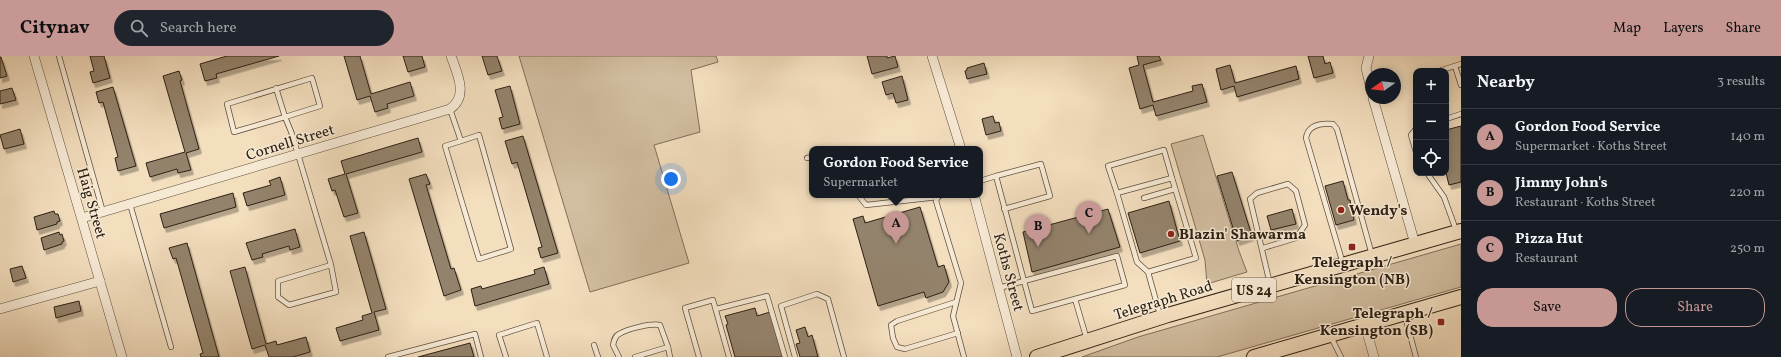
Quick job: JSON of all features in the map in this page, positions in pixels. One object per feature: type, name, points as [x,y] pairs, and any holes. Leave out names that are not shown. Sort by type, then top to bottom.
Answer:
[{"type":"main road","name":"Telegraph Road","points":[[1037,357],[1161,318],[1459,231]]},
{"type":"main road","points":[[1258,357],[1461,298]]},
{"type":"main road","points":[[1069,357],[1091,350],[1116,332]]},
{"type":"street","name":"Haig Street","points":[[34,56],[122,357]]},
{"type":"street","points":[[450,109],[458,102],[461,94],[452,56]]},
{"type":"street","points":[[932,56],[959,146]]},
{"type":"street","points":[[1366,68],[1369,56]]},
{"type":"street","points":[[1376,104],[1415,244]]},
{"type":"street","name":"Cornell Street","points":[[82,218],[450,109]]},
{"type":"street","name":"Koths Street","points":[[975,198],[1017,357]]},
{"type":"street","points":[[0,309],[100,281]]},
{"type":"street","points":[[1365,325],[1374,357]]},
{"type":"lane","points":[[59,56],[103,212]]},
{"type":"lane","points":[[1449,68],[1461,64]]},
{"type":"lane","points":[[1455,66],[1461,85]]},
{"type":"lane","points":[[312,78],[320,106],[285,117],[234,132],[227,104],[312,78]]},
{"type":"lane","points":[[276,88],[298,154],[331,265],[336,292],[289,306],[278,297],[278,281],[331,265]]},
{"type":"lane","points":[[450,109],[461,141]]},
{"type":"lane","points":[[1449,118],[1461,114]]},
{"type":"lane","points":[[1343,265],[1306,138],[1307,132],[1311,127],[1333,124],[1337,129],[1372,256]]},
{"type":"lane","points":[[1413,133],[1411,135],[1413,142]]},
{"type":"lane","points":[[479,135],[512,249],[479,259],[445,146],[461,141],[479,135]]},
{"type":"lane","points":[[1148,272],[1196,258],[1164,150],[1108,166],[1137,262],[1148,272],[1161,318]]},
{"type":"lane","points":[[983,180],[1041,164],[1050,196],[1004,209]]},
{"type":"lane","points":[[996,176],[1004,209],[1024,281],[1032,311],[1125,285],[1117,256],[1024,281],[999,288]]},
{"type":"lane","points":[[1429,176],[1444,197],[1459,231]]},
{"type":"lane","points":[[1116,194],[1172,178]]},
{"type":"lane","points":[[1263,248],[1296,238],[1305,225],[1296,191],[1288,184],[1257,193],[1250,199],[1271,286]]},
{"type":"lane","points":[[1144,198],[1175,189]]},
{"type":"lane","points":[[860,198],[866,205],[923,198]]},
{"type":"lane","points":[[938,198],[936,201],[961,283],[953,316],[964,357]]},
{"type":"lane","points":[[130,204],[171,347]]},
{"type":"lane","points":[[795,357],[781,306],[817,294],[828,299],[844,357]]},
{"type":"lane","points":[[716,310],[767,296],[785,357]]},
{"type":"lane","points":[[1075,299],[1087,341]]},
{"type":"lane","points":[[699,357],[685,308],[713,300],[729,357]]},
{"type":"lane","points":[[956,302],[897,321],[891,325],[893,338],[897,347],[905,349],[958,334]]},
{"type":"lane","points":[[1404,314],[1416,357]]},
{"type":"lane","points":[[506,357],[499,335],[537,323],[547,357]]},
{"type":"lane","points":[[619,357],[613,345],[616,336],[620,333],[646,326],[660,325],[670,357]]},
{"type":"lane","points":[[388,357],[475,334],[481,357]]},
{"type":"lane","points":[[1330,335],[1341,357]]},
{"type":"lane","points":[[594,345],[598,357]]},
{"type":"lane","points":[[635,357],[668,347]]},
{"type":"shaded area","points":[[519,56],[716,56],[718,62],[691,70],[700,132],[654,145],[689,263],[590,292]]},
{"type":"shaded area","points":[[1203,135],[1247,272],[1207,284],[1205,260],[1171,144]]},
{"type":"shaded area","points":[[1461,244],[1461,287],[1217,357],[1082,357],[1138,337]]},
{"type":"building","points":[[90,56],[104,56],[110,78],[93,83],[90,72],[94,71]]},
{"type":"building","points":[[227,56],[279,56],[216,74],[217,78],[205,81],[200,64]]},
{"type":"building","points":[[344,56],[360,56],[371,94],[410,82],[414,96],[387,104],[388,108],[375,112],[370,96],[357,100]]},
{"type":"building","points":[[403,56],[422,56],[425,67],[408,72]]},
{"type":"building","points":[[482,56],[497,56],[502,71],[488,75]]},
{"type":"building","points":[[867,56],[887,56],[887,58],[895,56],[898,67],[872,74]]},
{"type":"building","points":[[1137,56],[1159,56],[1161,60],[1143,65],[1153,102],[1193,91],[1192,86],[1202,84],[1207,102],[1156,116],[1153,105],[1140,109],[1129,68],[1139,65]]},
{"type":"building","points":[[1308,56],[1323,56],[1325,64],[1330,62],[1333,73],[1314,78]]},
{"type":"building","points":[[0,57],[7,76],[0,78]]},
{"type":"building","points":[[984,63],[987,74],[967,79],[965,71],[967,68]]},
{"type":"building","points":[[1230,65],[1235,83],[1296,66],[1299,79],[1237,97],[1234,86],[1221,90],[1216,69]]},
{"type":"building","points":[[179,71],[182,80],[180,81],[199,149],[186,153],[191,170],[178,173],[177,169],[150,177],[146,163],[185,152],[163,76]]},
{"type":"building","points":[[902,76],[908,100],[896,103],[893,93],[886,95],[882,82]]},
{"type":"building","points":[[510,86],[520,124],[502,129],[499,118],[503,117],[495,90]]},
{"type":"building","points":[[113,87],[136,166],[118,171],[115,158],[118,157],[103,102],[99,103],[96,92]]},
{"type":"building","points":[[12,88],[16,100],[0,104],[0,91]]},
{"type":"building","points":[[993,116],[995,123],[999,122],[1001,131],[986,135],[982,119]]},
{"type":"building","points":[[1461,126],[1461,182],[1449,185],[1447,176],[1449,176],[1449,129]]},
{"type":"building","points":[[20,129],[24,144],[4,149],[0,135]]},
{"type":"building","points":[[523,136],[558,253],[541,258],[538,248],[542,247],[517,162],[512,164],[505,141]]},
{"type":"building","points":[[418,138],[422,152],[346,174],[358,213],[344,217],[335,190],[332,191],[328,179],[345,174],[341,161]]},
{"type":"building","points":[[1232,172],[1252,236],[1237,241],[1217,176]]},
{"type":"building","points":[[426,174],[430,184],[426,185],[451,269],[454,268],[461,290],[444,296],[409,179]]},
{"type":"building","points":[[280,177],[285,195],[247,206],[243,193],[271,185],[269,181]]},
{"type":"building","points":[[1343,181],[1348,200],[1350,200],[1354,220],[1336,225],[1325,186]]},
{"type":"building","points":[[233,193],[236,207],[164,228],[160,214]]},
{"type":"building","points":[[1169,201],[1180,241],[1140,253],[1128,213]]},
{"type":"building","points":[[920,207],[938,267],[944,265],[949,282],[943,292],[926,298],[924,292],[878,306],[853,219],[863,216],[865,223]]},
{"type":"building","points":[[1108,209],[1120,247],[1032,272],[1023,232]]},
{"type":"building","points":[[1292,209],[1296,224],[1271,230],[1267,216]]},
{"type":"building","points":[[54,211],[55,214],[58,214],[60,221],[57,222],[57,224],[37,230],[34,217]]},
{"type":"building","points":[[295,229],[300,247],[290,250],[289,246],[262,254],[263,257],[252,260],[246,243]]},
{"type":"building","points":[[59,232],[60,235],[62,234],[64,241],[62,244],[44,250],[41,238]]},
{"type":"building","points":[[364,232],[386,309],[374,312],[379,330],[340,341],[336,328],[363,320],[362,316],[372,313],[350,236]]},
{"type":"building","points":[[187,243],[219,357],[201,357],[200,354],[203,353],[176,258],[173,259],[169,248]]},
{"type":"building","points":[[22,266],[26,278],[13,282],[10,269]]},
{"type":"building","points":[[245,267],[266,344],[276,341],[277,345],[306,337],[310,352],[293,357],[269,357],[265,345],[252,349],[230,271]]},
{"type":"building","points":[[544,267],[549,284],[475,306],[471,289],[481,286],[482,289],[535,274],[534,270]]},
{"type":"building","points":[[79,301],[81,311],[56,318],[54,307]]},
{"type":"building","points":[[755,308],[757,316],[770,312],[784,357],[735,357],[725,316]]},
{"type":"building","points":[[805,327],[808,337],[812,335],[818,357],[800,357],[796,344],[800,343],[796,330]]},
{"type":"building","points":[[470,343],[474,357],[418,357]]},
{"type":"place","name":"Wendy's","points":[[1341,210]]},
{"type":"place","name":"Pizza Hut","points":[[1089,234]]},
{"type":"place","name":"Blazin' Shawarma","points":[[1171,234]]},
{"type":"place","name":"Gordon Food Service","points":[[896,244]]},
{"type":"place","name":"Jimmy John's","points":[[1038,247]]},
{"type":"place","name":"Telegraph / Kensington (NB)","points":[[1352,247]]},
{"type":"place","name":"Telegraph / Kensington (SB)","points":[[1441,322]]}]
